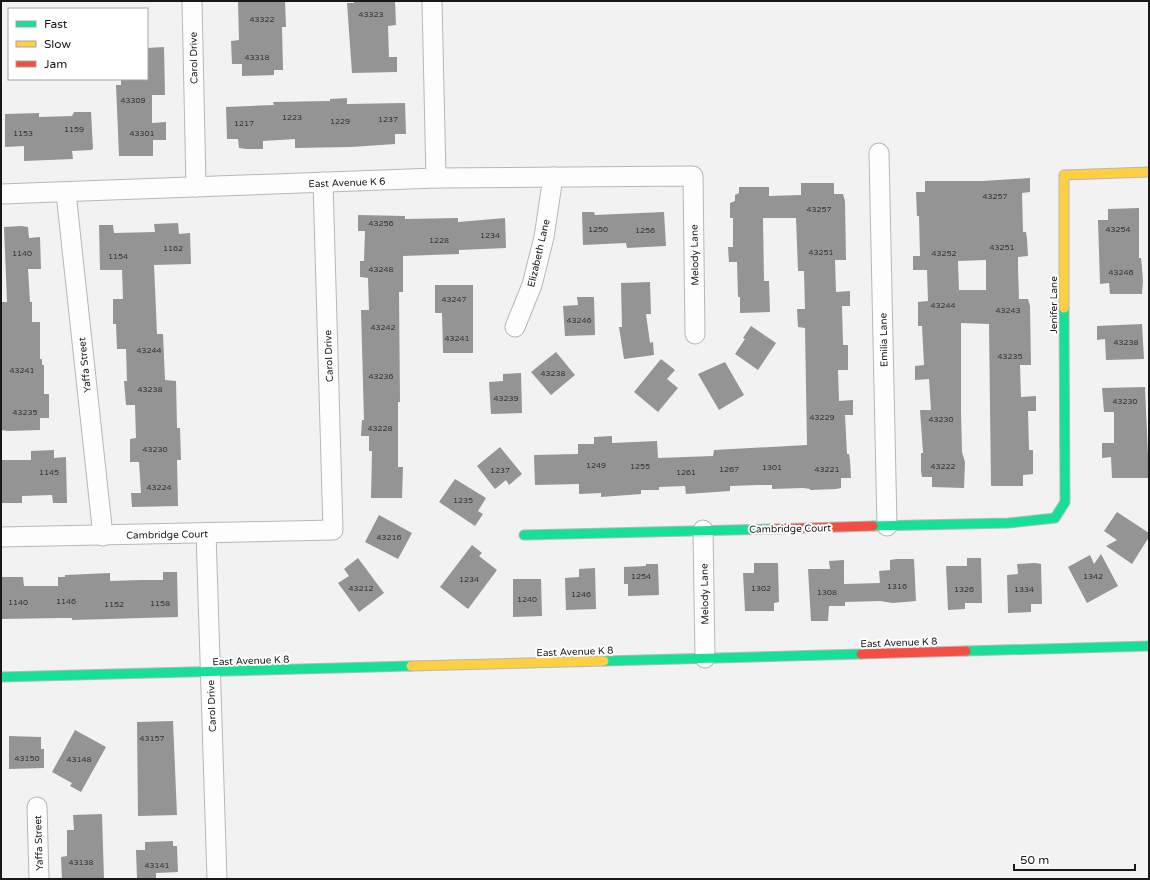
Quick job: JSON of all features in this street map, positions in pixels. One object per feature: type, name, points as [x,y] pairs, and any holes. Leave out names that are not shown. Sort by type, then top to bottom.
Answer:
[{"type":"street","name":"Carol Drive","points":[[192,1],[196,187]]},
{"type":"street","points":[[432,1],[436,178]]},
{"type":"street","name":"Emilia Lane","points":[[879,153],[887,526]]},
{"type":"street","name":"Jenifer Lane","points":[[1055,518],[1065,502],[1064,176],[1149,172]]},
{"type":"street","name":"East Avenue K 6","points":[[1,194],[66,193],[436,178],[693,176]]},
{"type":"street","name":"Melody Lane","points":[[693,176],[695,334]]},
{"type":"street","name":"Elizabeth Lane","points":[[515,327],[532,285],[542,244],[553,177]]},
{"type":"street","name":"Carol Drive","points":[[323,182],[333,530]]},
{"type":"street","name":"Yaffa Street","points":[[66,193],[103,536]]},
{"type":"street","name":"Cambridge Court","points":[[524,535],[1009,523],[1055,518]]},
{"type":"street","name":"Cambridge Court","points":[[1,537],[333,530]]},
{"type":"street","name":"Melody Lane","points":[[703,530],[706,658]]},
{"type":"street","name":"Carol Drive","points":[[206,533],[217,879]]},
{"type":"street","name":"East Avenue K 8","points":[[1,677],[1149,646]]},
{"type":"street","name":"Yaffa Street","points":[[37,807],[39,879]]},
{"type":"building","points":[[238,1],[285,1],[286,27],[282,27],[283,70],[274,70],[274,75],[242,76],[242,64],[232,64],[231,41],[239,40]]},
{"type":"building","points":[[354,1],[395,1],[396,25],[388,26],[389,57],[397,57],[397,72],[352,73],[347,3],[354,3]]},
{"type":"building","points":[[164,47],[165,95],[152,95],[152,123],[166,122],[166,140],[153,140],[153,156],[119,156],[116,85],[121,85],[121,80],[148,80],[148,48]]},
{"type":"building","points":[[347,98],[347,104],[405,103],[406,134],[395,134],[395,144],[351,147],[295,148],[295,139],[263,141],[263,149],[246,149],[239,148],[238,139],[227,139],[226,107],[274,105],[273,102],[330,101],[330,99]]},
{"type":"building","points":[[74,112],[91,112],[93,149],[72,151],[73,159],[24,161],[24,146],[5,147],[5,114],[39,113],[39,117],[72,116]]},
{"type":"building","points":[[1030,178],[1030,192],[1022,193],[1023,232],[1026,232],[1028,256],[1018,257],[1018,268],[1019,299],[1028,299],[1030,306],[1031,365],[1020,365],[1021,397],[1036,396],[1036,411],[1028,411],[1029,450],[1033,450],[1033,474],[1023,475],[1023,486],[991,486],[989,324],[961,323],[961,411],[962,452],[965,462],[964,488],[932,487],[932,477],[922,477],[921,471],[921,453],[923,453],[920,410],[931,410],[929,379],[915,380],[915,366],[924,365],[922,326],[918,326],[918,302],[928,301],[927,270],[913,270],[913,256],[920,256],[919,216],[917,216],[916,192],[925,192],[925,181],[983,181]],"holes":[[[986,260],[986,290],[959,290],[958,261]]]},
{"type":"building","points":[[801,183],[834,183],[834,194],[843,194],[845,201],[846,260],[835,260],[836,292],[850,291],[850,306],[842,306],[843,345],[848,345],[848,370],[838,370],[839,401],[853,400],[853,415],[845,415],[847,454],[849,454],[850,460],[851,478],[841,478],[841,488],[836,489],[772,489],[772,485],[758,485],[730,486],[730,491],[686,494],[685,486],[659,487],[659,490],[641,490],[641,494],[601,497],[601,493],[579,494],[579,484],[535,485],[534,455],[578,454],[578,444],[594,444],[594,437],[612,436],[612,443],[657,441],[658,458],[713,456],[714,450],[807,445],[805,328],[798,327],[797,309],[805,309],[804,271],[798,271],[796,218],[763,218],[764,281],[769,281],[770,312],[740,313],[737,262],[729,262],[728,247],[733,247],[733,218],[730,218],[730,203],[735,201],[735,195],[739,193],[739,187],[769,187],[769,196],[801,195]]},
{"type":"building","points":[[1139,208],[1139,258],[1141,258],[1142,268],[1142,294],[1110,294],[1109,283],[1100,284],[1098,220],[1108,220],[1108,209]]},
{"type":"building","points":[[582,212],[594,212],[595,215],[664,212],[666,246],[627,248],[626,243],[583,245]]},
{"type":"building","points":[[358,215],[405,216],[405,219],[458,218],[458,222],[505,218],[506,248],[459,250],[459,254],[403,256],[403,292],[399,292],[400,402],[398,402],[398,467],[403,467],[402,498],[371,498],[372,451],[369,451],[369,436],[361,436],[362,420],[364,420],[361,310],[369,310],[368,278],[360,277],[360,261],[364,261],[365,231],[358,231]]},
{"type":"building","points":[[178,223],[179,234],[190,233],[191,264],[154,265],[157,334],[163,334],[165,380],[176,381],[177,428],[180,428],[181,460],[177,460],[178,506],[132,507],[131,493],[141,493],[139,462],[130,462],[130,439],[136,438],[135,405],[126,405],[124,381],[127,381],[126,349],[117,349],[116,324],[113,324],[113,299],[123,299],[122,270],[100,270],[99,225],[113,225],[114,233],[155,232],[154,224]]},
{"type":"building","points":[[4,227],[28,227],[29,238],[40,237],[41,269],[28,269],[30,302],[32,302],[32,322],[40,322],[40,359],[42,359],[42,365],[44,365],[44,394],[49,394],[49,418],[40,418],[40,430],[8,431],[1,430],[1,302],[7,302]]},
{"type":"building","points":[[650,282],[651,314],[646,314],[650,343],[653,342],[654,355],[624,359],[619,327],[622,327],[621,283]]},
{"type":"building","points":[[435,285],[473,285],[473,353],[443,353],[442,313],[435,313]]},
{"type":"building","points":[[577,297],[594,297],[595,335],[565,336],[563,306],[578,305]]},
{"type":"building","points":[[1142,324],[1144,359],[1106,360],[1105,339],[1097,340],[1097,326]]},
{"type":"building","points":[[751,326],[776,343],[758,370],[735,354],[745,339],[743,338]]},
{"type":"building","points":[[556,352],[575,375],[551,395],[531,372]]},
{"type":"building","points":[[661,359],[675,370],[667,379],[678,388],[658,412],[634,392]]},
{"type":"building","points":[[725,362],[744,395],[719,410],[698,374]]},
{"type":"building","points":[[521,373],[522,413],[491,414],[489,382],[503,381],[503,374]]},
{"type":"building","points":[[1145,387],[1149,478],[1112,478],[1111,457],[1102,458],[1102,443],[1114,443],[1114,412],[1104,412],[1102,388]]},
{"type":"building","points":[[500,447],[522,474],[509,485],[506,480],[495,489],[477,466]]},
{"type":"building","points":[[54,450],[54,458],[66,457],[67,503],[53,503],[52,495],[22,496],[22,503],[1,503],[1,460],[31,460],[31,451]]},
{"type":"building","points":[[455,479],[486,498],[478,511],[483,514],[475,526],[439,502]]},
{"type":"building","points":[[1117,512],[1149,533],[1149,537],[1132,564],[1106,546],[1117,540],[1104,531]]},
{"type":"building","points":[[379,515],[412,533],[398,559],[365,542]]},
{"type":"building","points":[[472,545],[482,553],[479,556],[497,570],[468,609],[440,587]]},
{"type":"building","points":[[1101,554],[1118,586],[1087,603],[1068,567],[1090,555],[1094,564]]},
{"type":"building","points":[[358,558],[384,593],[359,612],[338,583],[349,576],[344,569]]},
{"type":"building","points":[[967,558],[981,558],[982,603],[965,603],[965,609],[948,610],[946,566],[967,566]]},
{"type":"building","points":[[914,559],[916,601],[893,603],[880,601],[845,602],[845,606],[829,606],[828,621],[811,621],[808,569],[830,569],[829,561],[844,560],[844,584],[880,583],[879,571],[890,570],[890,560]]},
{"type":"building","points":[[754,563],[778,563],[779,602],[774,603],[774,611],[745,611],[743,573],[754,573]]},
{"type":"building","points":[[646,564],[658,564],[659,595],[628,596],[628,584],[624,584],[624,567],[646,566]]},
{"type":"building","points":[[1017,564],[1041,564],[1042,604],[1031,604],[1031,612],[1008,613],[1007,575],[1018,574]]},
{"type":"building","points":[[595,568],[596,609],[566,610],[565,578],[579,577],[579,569]]},
{"type":"building","points":[[163,572],[177,572],[178,617],[72,620],[72,618],[1,619],[1,577],[23,577],[24,586],[58,586],[58,577],[65,577],[65,575],[110,573],[110,581],[163,580]]},
{"type":"building","points":[[513,579],[541,579],[542,616],[513,617]]},
{"type":"building","points":[[173,721],[177,815],[138,816],[137,722]]},
{"type":"building","points":[[75,730],[106,747],[81,792],[70,786],[72,783],[52,772]]},
{"type":"building","points":[[9,736],[41,737],[41,749],[44,749],[44,768],[9,769]]},
{"type":"building","points":[[102,814],[104,879],[62,879],[61,857],[67,856],[67,830],[74,830],[73,815]]},
{"type":"building","points":[[173,841],[173,846],[177,846],[178,872],[156,873],[156,879],[137,879],[136,850],[145,850],[145,842]]},
{"type":"traffic: fast","points":[[873,526],[1009,523],[1055,518],[1065,502],[1064,308]]},
{"type":"traffic: fast","points":[[524,535],[772,529]]},
{"type":"traffic: fast","points":[[966,651],[1149,646]]},
{"type":"traffic: fast","points":[[604,661],[861,654]]},
{"type":"traffic: fast","points":[[1,677],[411,666]]},
{"type":"traffic: slow","points":[[1064,308],[1064,175],[1149,172]]},
{"type":"traffic: slow","points":[[411,666],[604,661]]},
{"type":"traffic: jam","points":[[772,529],[873,526]]},
{"type":"traffic: jam","points":[[861,654],[966,651]]}]
